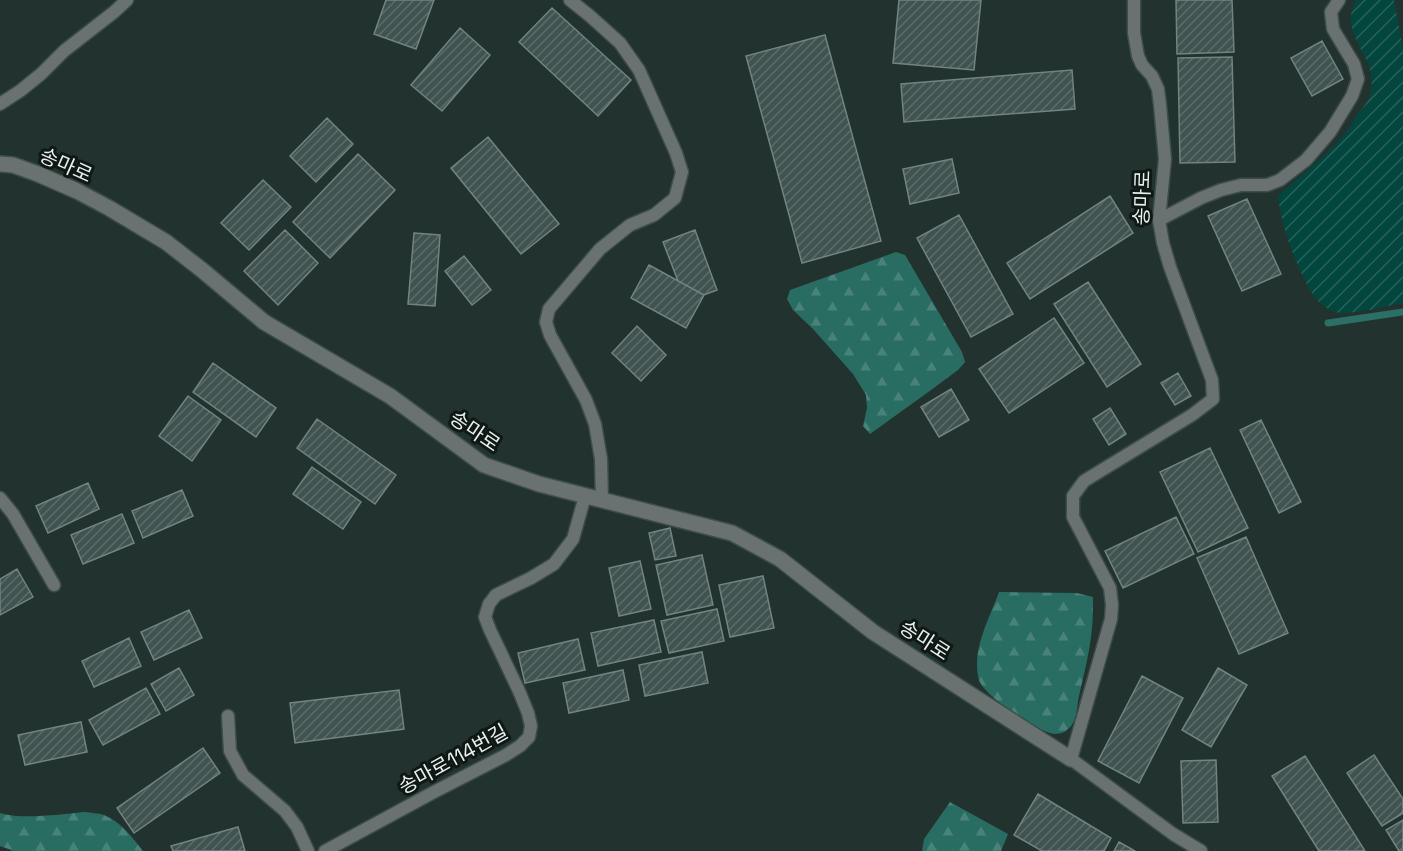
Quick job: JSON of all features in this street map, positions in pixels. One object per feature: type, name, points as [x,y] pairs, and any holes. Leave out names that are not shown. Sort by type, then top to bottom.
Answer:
[{"type":"street","name":"송마로","points":[[0,164],[13,165],[77,191],[166,242],[264,322],[390,396],[484,465],[538,484],[732,533],[780,559],[873,632],[1071,759]]},
{"type":"lane","points":[[0,104],[41,74],[64,51],[127,0]]},
{"type":"lane","points":[[570,0],[620,43],[639,70],[676,153],[682,172],[675,198],[654,215],[630,225],[600,249],[549,309],[546,322],[550,335],[586,400],[595,424],[600,459],[602,501]]},
{"type":"lane","name":"송마로","points":[[1071,759],[1111,619],[1112,605],[1110,588],[1073,517],[1073,496],[1084,481],[1192,415],[1213,399],[1212,380],[1162,243],[1160,220],[1165,159],[1160,105],[1158,89],[1138,56],[1134,33],[1134,0]]},
{"type":"lane","points":[[1160,220],[1221,190],[1240,185],[1267,185],[1280,180],[1306,160],[1330,132],[1352,96],[1359,79],[1354,64],[1333,29],[1331,12],[1339,0]]},
{"type":"lane","name":"송마로114번길","points":[[325,851],[506,755],[529,737],[531,726],[528,713],[485,617],[489,604],[496,595],[554,564],[573,539],[585,496]]},
{"type":"lane","points":[[0,498],[13,514],[54,585]]},
{"type":"lane","points":[[228,716],[230,751],[243,775],[285,811],[297,827],[308,851]]},
{"type":"lane","points":[[1071,759],[1173,834],[1201,851]]},
{"type":"green space","points":[[1356,0],[1394,0],[1403,49],[1403,303],[1342,313],[1332,311],[1320,303],[1307,285],[1286,234],[1278,196],[1338,141],[1369,98],[1372,81],[1370,69],[1351,25],[1351,13]]},
{"type":"green space","points":[[896,252],[905,255],[962,352],[965,362],[958,370],[870,434],[863,426],[867,408],[866,395],[853,374],[793,310],[787,299],[790,290]]},
{"type":"green space","points":[[999,592],[1077,593],[1093,597],[1090,645],[1076,716],[1071,726],[1064,732],[1055,734],[1047,732],[1025,720],[990,695],[979,680],[977,658],[979,646]]},
{"type":"green space","points":[[950,802],[1008,834],[1001,851],[922,851],[924,839]]},
{"type":"green space","points":[[85,812],[104,815],[116,822],[126,830],[143,851],[14,851],[0,846],[0,813],[30,816]]},
{"type":"building","points":[[386,0],[434,0],[416,49],[374,34]]},
{"type":"building","points":[[899,0],[981,0],[974,70],[893,63]]},
{"type":"building","points":[[1176,0],[1232,0],[1234,52],[1177,54]]},
{"type":"building","points":[[552,8],[631,80],[598,116],[519,42]]},
{"type":"building","points":[[460,28],[490,55],[442,111],[411,85]]},
{"type":"building","points":[[825,35],[881,241],[802,263],[746,56]]},
{"type":"building","points":[[1322,41],[1343,79],[1312,96],[1291,58]]},
{"type":"building","points":[[1232,57],[1235,162],[1180,163],[1178,58]]},
{"type":"building","points":[[1072,70],[1075,109],[904,122],[901,84]]},
{"type":"building","points":[[327,118],[353,144],[316,182],[290,156]]},
{"type":"building","points":[[488,137],[559,224],[521,254],[451,168]]},
{"type":"building","points":[[358,154],[395,190],[330,258],[293,222]]},
{"type":"building","points":[[952,159],[959,193],[910,204],[903,169]]},
{"type":"building","points":[[263,180],[291,207],[249,250],[221,223]]},
{"type":"building","points":[[1110,196],[1133,233],[1030,299],[1007,263]]},
{"type":"building","points":[[1247,199],[1281,274],[1242,291],[1208,216]]},
{"type":"building","points":[[959,215],[1013,314],[971,337],[917,238]]},
{"type":"building","points":[[285,230],[318,263],[278,305],[244,271]]},
{"type":"building","points":[[695,230],[717,290],[704,295],[678,281],[663,242]]},
{"type":"building","points":[[414,233],[440,235],[435,306],[408,304]]},
{"type":"building","points":[[464,256],[491,290],[472,305],[445,271]]},
{"type":"building","points":[[649,265],[704,295],[686,328],[631,298]]},
{"type":"building","points":[[1088,282],[1141,364],[1107,387],[1054,304]]},
{"type":"building","points":[[1054,318],[1084,363],[1009,413],[979,369]]},
{"type":"building","points":[[637,326],[666,355],[641,381],[612,353]]},
{"type":"building","points":[[213,363],[276,408],[256,437],[193,392]]},
{"type":"building","points":[[1178,373],[1191,396],[1175,405],[1161,383]]},
{"type":"building","points":[[951,389],[969,420],[939,437],[921,407]]},
{"type":"building","points":[[188,396],[221,420],[192,461],[159,436]]},
{"type":"building","points":[[1110,408],[1126,434],[1109,445],[1093,419]]},
{"type":"building","points":[[317,419],[396,475],[375,504],[297,448]]},
{"type":"building","points":[[1261,420],[1301,502],[1279,513],[1240,430]]},
{"type":"building","points":[[1210,448],[1248,528],[1198,552],[1160,472]]},
{"type":"building","points":[[312,467],[361,502],[343,529],[293,494]]},
{"type":"building","points":[[88,483],[99,509],[48,533],[36,506]]},
{"type":"building","points":[[182,490],[193,516],[143,538],[132,511]]},
{"type":"building","points":[[122,514],[134,543],[83,564],[71,535]]},
{"type":"building","points":[[1176,517],[1194,554],[1123,588],[1105,551]]},
{"type":"building","points":[[670,528],[676,556],[655,560],[649,533]]},
{"type":"building","points":[[1246,537],[1288,633],[1239,654],[1197,558]]},
{"type":"building","points":[[702,555],[713,605],[667,615],[656,565]]},
{"type":"building","points":[[640,561],[651,609],[619,616],[609,568]]},
{"type":"building","points":[[17,569],[33,597],[0,615],[0,579]]},
{"type":"building","points":[[763,576],[774,628],[730,637],[719,585]]},
{"type":"building","points":[[717,609],[724,641],[669,653],[661,621]]},
{"type":"building","points":[[189,610],[202,638],[154,660],[141,632]]},
{"type":"building","points":[[654,620],[661,652],[598,666],[591,633]]},
{"type":"building","points":[[129,638],[141,666],[94,687],[82,661]]},
{"type":"building","points":[[578,639],[585,670],[525,683],[518,653]]},
{"type":"building","points":[[702,652],[708,683],[645,696],[639,665]]},
{"type":"building","points":[[179,668],[194,695],[166,711],[151,684]]},
{"type":"building","points":[[1218,668],[1247,685],[1211,747],[1182,730]]},
{"type":"building","points":[[623,670],[629,700],[569,713],[563,683]]},
{"type":"building","points":[[1142,676],[1183,698],[1139,783],[1098,761]]},
{"type":"building","points":[[146,688],[160,714],[103,745],[89,720]]},
{"type":"building","points":[[399,690],[404,729],[295,743],[290,703]]},
{"type":"building","points":[[81,722],[87,752],[25,765],[18,735]]},
{"type":"building","points":[[203,748],[220,773],[134,833],[117,808]]},
{"type":"building","points":[[1374,755],[1403,799],[1403,813],[1382,826],[1347,773]]},
{"type":"building","points":[[1305,756],[1365,851],[1319,851],[1272,776]]},
{"type":"building","points":[[1216,760],[1218,822],[1183,823],[1181,761]]},
{"type":"building","points":[[1038,794],[1111,838],[1104,851],[1042,851],[1014,835]]},
{"type":"building","points":[[1403,820],[1403,851],[1399,851],[1386,830]]},
{"type":"building","points":[[238,827],[245,851],[173,851],[171,846]]},
{"type":"building","points":[[1119,842],[1135,851],[1114,851]]},
{"type":"waterway","points":[[1328,323],[1403,312]]}]
